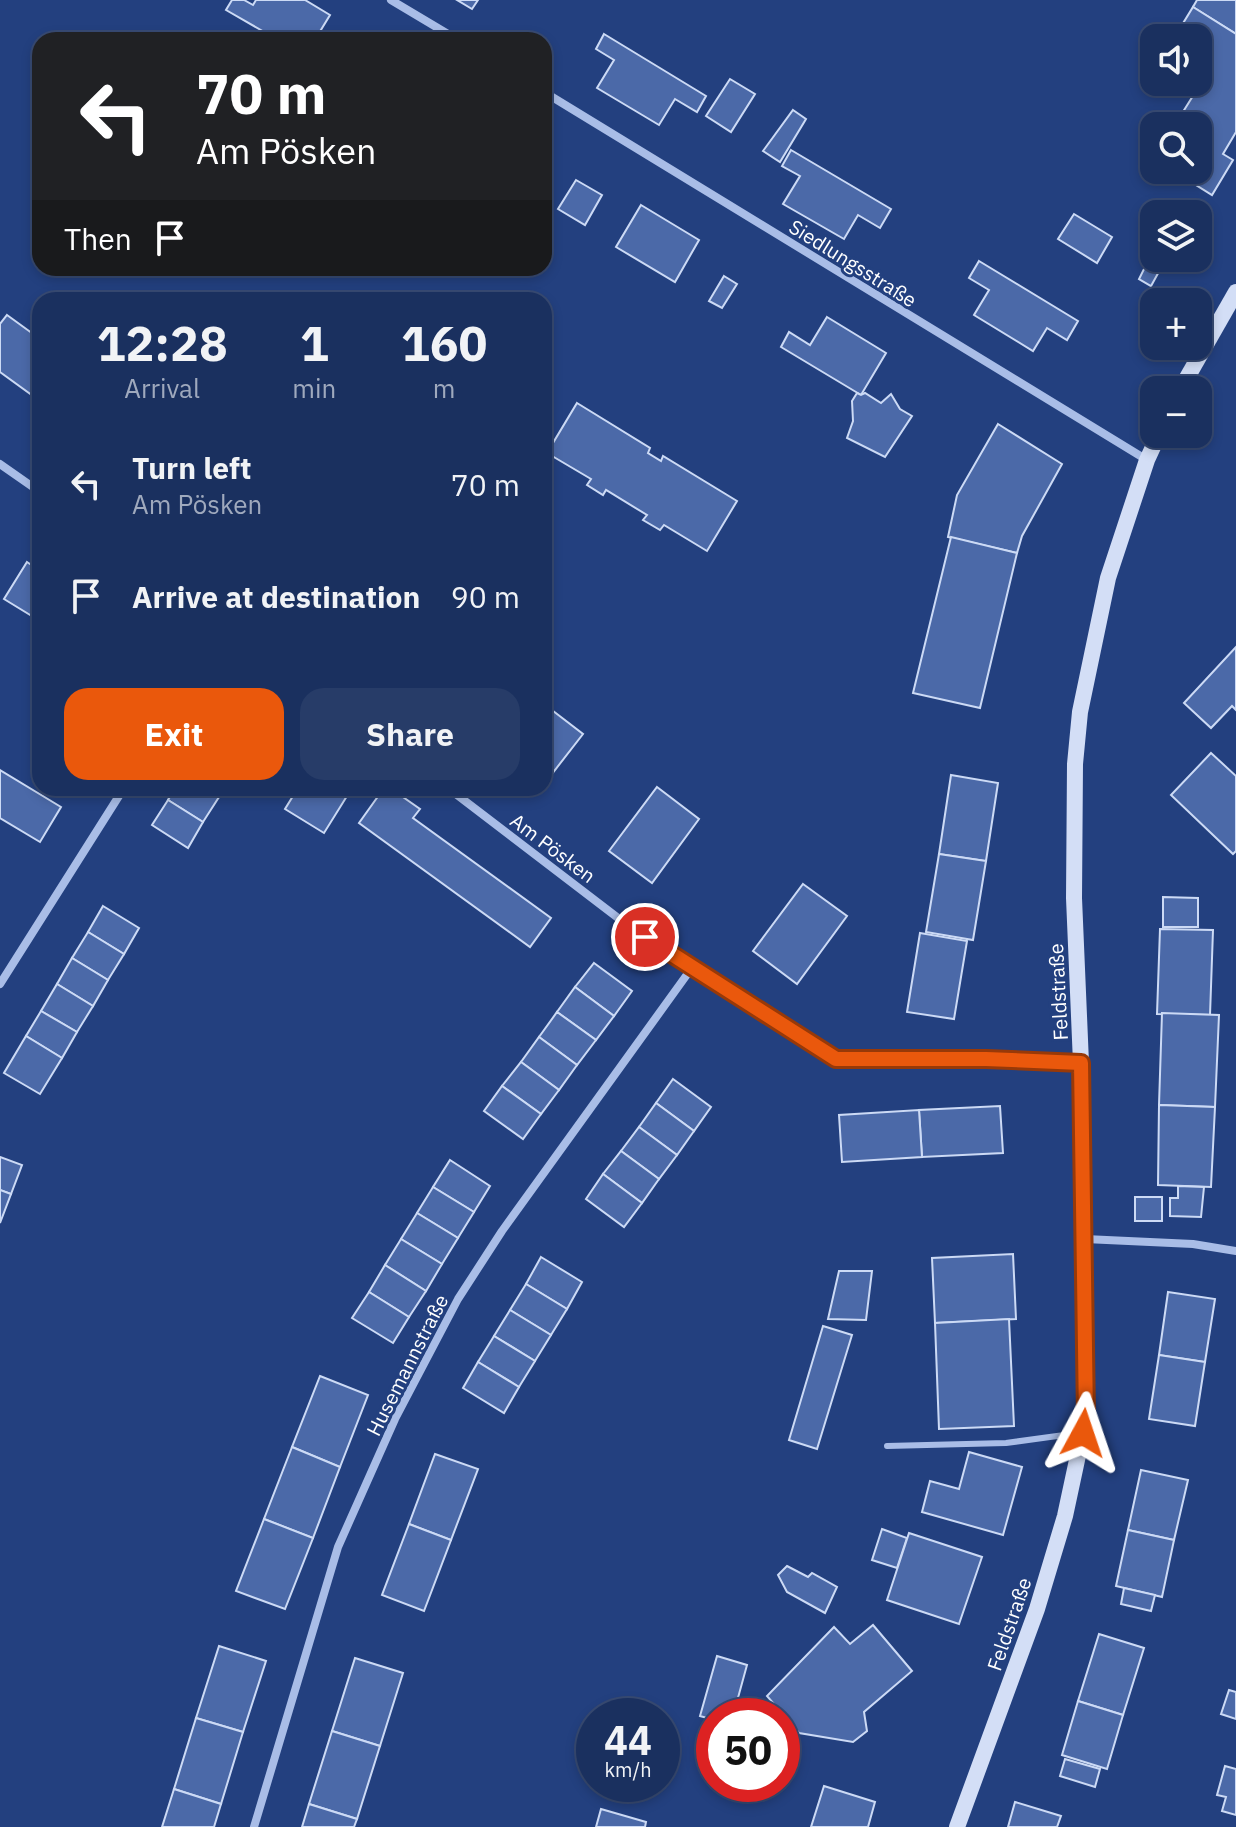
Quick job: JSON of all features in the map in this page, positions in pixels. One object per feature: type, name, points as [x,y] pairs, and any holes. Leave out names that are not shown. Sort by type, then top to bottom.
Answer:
[{"type":"main road","points":[[1188,376],[1236,292]]},
{"type":"main road","name":"Feldstraße","points":[[957,1827],[1037,1609],[1065,1516],[1086,1418],[1081,1063],[1074,898],[1075,764],[1080,712],[1108,578],[1153,448]]},
{"type":"street","points":[[391,0],[445,32]]},
{"type":"street","name":"Siedlungsstraße","points":[[552,97],[1147,460]]},
{"type":"street","points":[[0,464],[32,486]]},
{"type":"street","points":[[0,984],[119,796]]},
{"type":"street","name":"Am Pösken","points":[[458,796],[622,921],[691,969],[836,1059],[986,1059],[1081,1063]]},
{"type":"street","name":"Husemannstraße","points":[[254,1827],[338,1547],[395,1419],[458,1299],[502,1231],[691,969]]},
{"type":"street","points":[[1085,1239],[1193,1244],[1236,1251]]},
{"type":"lane","points":[[887,1446],[1006,1443],[1083,1433]]},
{"type":"building","points":[[232,0],[244,0],[253,5],[256,0],[305,0],[330,15],[320,32],[264,32],[226,10]]},
{"type":"building","points":[[457,0],[478,0],[472,9]]},
{"type":"building","points":[[1197,0],[1236,0],[1236,34],[1193,7]]},
{"type":"building","points":[[1193,7],[1236,34],[1236,132],[1223,154],[1233,160],[1212,195],[1194,184],[1212,184],[1212,112],[1183,112],[1193,96],[1212,96],[1212,24],[1183,24]]},
{"type":"building","points":[[604,34],[706,96],[697,112],[675,99],[659,125],[597,88],[614,60],[596,49]]},
{"type":"building","points":[[730,79],[755,94],[731,132],[706,116]]},
{"type":"building","points":[[793,110],[806,119],[780,162],[763,151]]},
{"type":"building","points":[[791,150],[891,209],[880,228],[858,215],[844,239],[783,204],[800,176],[782,166]]},
{"type":"building","points":[[576,180],[602,195],[585,225],[558,209]]},
{"type":"building","points":[[641,205],[699,240],[675,282],[616,247]]},
{"type":"building","points":[[1074,214],[1112,237],[1097,263],[1058,239]]},
{"type":"building","points":[[979,261],[1078,321],[1067,340],[1047,328],[1033,351],[974,315],[989,290],[969,278]]},
{"type":"building","points":[[1142,272],[1159,272],[1151,286],[1139,279]]},
{"type":"building","points":[[724,276],[737,284],[722,308],[709,301]]},
{"type":"building","points":[[7,315],[32,333],[32,395],[0,372],[0,324]]},
{"type":"building","points":[[827,317],[886,353],[861,395],[781,347],[789,332],[810,345]]},
{"type":"building","points":[[857,393],[865,393],[881,403],[891,394],[900,409],[912,416],[885,457],[847,438],[853,421],[852,401]]},
{"type":"building","points":[[577,403],[650,448],[648,453],[661,461],[663,456],[737,501],[707,551],[664,525],[660,530],[643,520],[647,515],[606,490],[603,495],[587,485],[591,479],[552,456],[552,445]]},
{"type":"building","points":[[998,424],[1062,464],[1022,536],[1017,553],[948,537],[957,495]]},
{"type":"building","points":[[951,537],[1017,553],[980,708],[913,693]]},
{"type":"building","points":[[27,562],[32,565],[32,616],[4,599]]},
{"type":"building","points":[[1236,647],[1236,710],[1232,706],[1211,728],[1184,703]]},
{"type":"building","points":[[552,710],[583,734],[552,774]]},
{"type":"building","points":[[1211,753],[1236,776],[1236,851],[1233,854],[1171,795]]},
{"type":"building","points":[[0,770],[32,789],[32,796],[43,796],[61,807],[40,842],[0,818]]},
{"type":"building","points":[[951,775],[998,783],[986,861],[939,854]]},
{"type":"building","points":[[657,787],[699,819],[652,883],[609,851]]},
{"type":"building","points":[[170,796],[219,797],[203,822],[168,800]]},
{"type":"building","points":[[293,796],[347,796],[324,833],[285,809]]},
{"type":"building","points":[[378,796],[401,796],[420,809],[413,818],[551,918],[530,947],[359,823]]},
{"type":"building","points":[[168,800],[203,822],[188,848],[152,825]]},
{"type":"building","points":[[939,854],[986,861],[973,940],[926,932]]},
{"type":"building","points":[[803,884],[847,916],[797,984],[753,951]]},
{"type":"building","points":[[1163,897],[1198,898],[1198,927],[1163,927]]},
{"type":"building","points":[[103,906],[139,928],[124,954],[88,932]]},
{"type":"building","points":[[1160,929],[1213,930],[1210,1015],[1157,1014]]},
{"type":"building","points":[[88,932],[124,954],[108,980],[72,958]]},
{"type":"building","points":[[920,933],[967,941],[954,1019],[907,1012]]},
{"type":"building","points":[[72,958],[108,980],[93,1006],[57,984]]},
{"type":"building","points":[[594,963],[632,991],[614,1016],[575,987]]},
{"type":"building","points":[[57,984],[93,1006],[77,1032],[41,1011]]},
{"type":"building","points":[[575,987],[614,1016],[596,1040],[557,1012]]},
{"type":"building","points":[[41,1011],[77,1032],[62,1058],[26,1036]]},
{"type":"building","points":[[557,1012],[596,1040],[577,1065],[539,1037]]},
{"type":"building","points":[[1162,1013],[1219,1015],[1215,1107],[1159,1105]]},
{"type":"building","points":[[26,1036],[62,1058],[40,1094],[4,1073]]},
{"type":"building","points":[[539,1037],[577,1065],[559,1090],[521,1062]]},
{"type":"building","points":[[521,1062],[559,1090],[541,1114],[502,1086]]},
{"type":"building","points":[[673,1079],[711,1107],[694,1131],[656,1103]]},
{"type":"building","points":[[502,1086],[541,1114],[523,1139],[484,1111]]},
{"type":"building","points":[[656,1103],[694,1131],[677,1155],[639,1127]]},
{"type":"building","points":[[1159,1105],[1215,1107],[1211,1187],[1158,1185]]},
{"type":"building","points":[[1000,1106],[1003,1153],[922,1157],[919,1110]]},
{"type":"building","points":[[919,1110],[922,1157],[842,1162],[839,1115]]},
{"type":"building","points":[[639,1127],[677,1155],[659,1179],[621,1151]]},
{"type":"building","points":[[621,1151],[659,1179],[642,1203],[603,1174]]},
{"type":"building","points":[[0,1157],[22,1165],[11,1194],[0,1190]]},
{"type":"building","points":[[450,1160],[490,1186],[474,1212],[433,1187]]},
{"type":"building","points":[[603,1174],[642,1203],[624,1227],[586,1199]]},
{"type":"building","points":[[1178,1186],[1204,1187],[1201,1217],[1170,1216],[1170,1198],[1178,1198]]},
{"type":"building","points":[[433,1187],[474,1212],[458,1238],[417,1213]]},
{"type":"building","points":[[0,1190],[11,1194],[0,1223]]},
{"type":"building","points":[[1135,1197],[1162,1197],[1162,1221],[1135,1221]]},
{"type":"building","points":[[417,1213],[458,1238],[442,1264],[401,1239]]},
{"type":"building","points":[[401,1239],[442,1264],[426,1291],[385,1265]]},
{"type":"building","points":[[1013,1254],[1016,1319],[935,1323],[932,1258]]},
{"type":"building","points":[[541,1257],[582,1282],[567,1309],[526,1284]]},
{"type":"building","points":[[385,1265],[426,1291],[409,1317],[369,1292]]},
{"type":"building","points":[[839,1271],[872,1271],[866,1320],[828,1319]]},
{"type":"building","points":[[526,1284],[567,1309],[551,1335],[510,1310]]},
{"type":"building","points":[[369,1292],[409,1317],[393,1343],[352,1318]]},
{"type":"building","points":[[1168,1292],[1215,1299],[1205,1362],[1159,1355]]},
{"type":"building","points":[[510,1310],[551,1335],[535,1361],[494,1336]]},
{"type":"building","points":[[1009,1319],[1014,1426],[939,1429],[935,1323]]},
{"type":"building","points":[[823,1326],[852,1335],[817,1449],[789,1440]]},
{"type":"building","points":[[494,1336],[535,1361],[519,1387],[478,1362]]},
{"type":"building","points":[[1159,1355],[1205,1362],[1195,1426],[1149,1419]]},
{"type":"building","points":[[478,1362],[519,1387],[504,1413],[463,1388]]},
{"type":"building","points":[[320,1376],[368,1395],[340,1467],[292,1447]]},
{"type":"building","points":[[292,1447],[340,1467],[313,1538],[264,1519]]},
{"type":"building","points":[[969,1452],[1022,1467],[1003,1535],[922,1512],[930,1481],[959,1489]]},
{"type":"building","points":[[435,1454],[478,1469],[451,1540],[409,1524]]},
{"type":"building","points":[[1141,1470],[1188,1480],[1174,1540],[1128,1530]]},
{"type":"building","points":[[264,1519],[313,1538],[285,1609],[236,1591]]},
{"type":"building","points":[[409,1524],[451,1540],[424,1611],[382,1595]]},
{"type":"building","points":[[882,1529],[907,1538],[897,1568],[872,1560]]},
{"type":"building","points":[[1128,1530],[1174,1540],[1162,1597],[1116,1586]]},
{"type":"building","points":[[909,1533],[982,1557],[959,1624],[887,1600]]},
{"type":"building","points":[[787,1566],[808,1577],[812,1573],[837,1587],[825,1613],[787,1592],[778,1575]]},
{"type":"building","points":[[1124,1588],[1155,1595],[1151,1611],[1121,1604]]},
{"type":"building","points":[[873,1625],[912,1671],[864,1712],[867,1731],[853,1742],[800,1733],[800,1698],[767,1696],[834,1627],[850,1644]]},
{"type":"building","points":[[1099,1634],[1144,1648],[1123,1715],[1078,1701]]},
{"type":"building","points":[[219,1646],[266,1661],[243,1732],[196,1718]]},
{"type":"building","points":[[717,1656],[747,1665],[738,1698],[705,1698]]},
{"type":"building","points":[[355,1658],[403,1673],[380,1746],[332,1731]]},
{"type":"building","points":[[1229,1690],[1236,1692],[1236,1719],[1221,1714]]},
{"type":"building","points":[[1078,1701],[1123,1715],[1107,1769],[1062,1755]]},
{"type":"building","points":[[196,1718],[243,1732],[221,1804],[174,1789]]},
{"type":"building","points":[[332,1731],[380,1746],[357,1819],[309,1804]]},
{"type":"building","points":[[1065,1759],[1100,1769],[1095,1787],[1060,1776]]},
{"type":"building","points":[[1225,1766],[1236,1769],[1236,1815],[1222,1811],[1226,1797],[1217,1795]]},
{"type":"building","points":[[824,1786],[875,1802],[868,1827],[811,1827]]},
{"type":"building","points":[[174,1789],[221,1804],[214,1827],[162,1827]]},
{"type":"building","points":[[1015,1802],[1061,1816],[1057,1827],[1008,1827]]},
{"type":"building","points":[[309,1804],[357,1819],[354,1827],[302,1827]]},
{"type":"building","points":[[601,1809],[646,1822],[645,1827],[596,1827]]},
{"type":"route","points":[[645,937],[836,1059],[986,1059],[1081,1063],[1086,1418],[1083,1433]]}]
